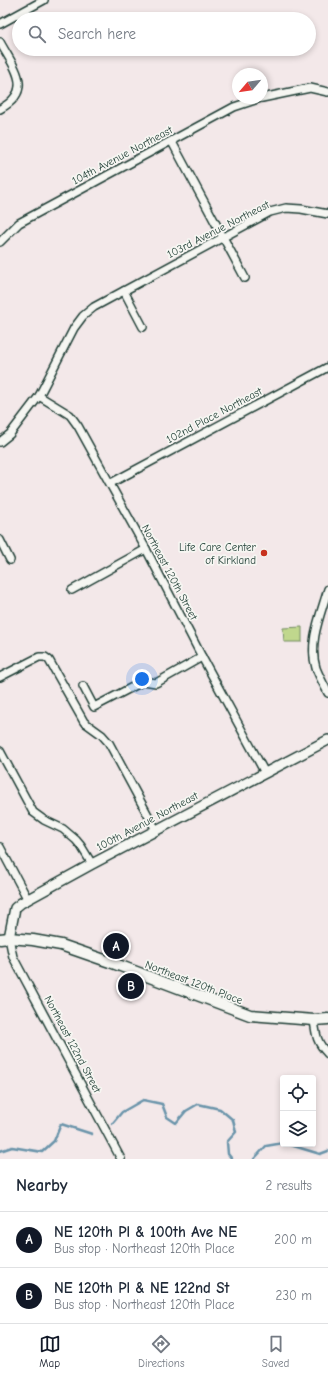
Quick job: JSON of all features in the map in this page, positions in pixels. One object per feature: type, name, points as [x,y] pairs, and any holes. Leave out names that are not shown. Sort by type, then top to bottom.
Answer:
[{"type":"main road","name":"Northeast 120th Place","points":[[5,939],[33,940],[61,945],[250,1015],[314,1020],[328,1019]]},
{"type":"street","points":[[22,12],[44,0]]},
{"type":"street","points":[[0,24],[12,17]]},
{"type":"street","points":[[0,42],[18,76],[20,84],[19,92],[16,98],[8,105],[0,109]]},
{"type":"street","name":"104th Avenue Northeast","points":[[268,97],[310,88],[328,92]]},
{"type":"street","name":"104th Avenue Northeast","points":[[0,242],[19,223],[172,142],[234,107],[243,104]]},
{"type":"street","points":[[172,142],[245,278]]},
{"type":"street","name":"103rd Avenue Northeast","points":[[0,442],[10,434],[39,396],[74,328],[83,316],[94,307],[270,212],[286,208],[328,214]]},
{"type":"street","points":[[124,291],[144,327]]},
{"type":"street","name":"102nd Place Northeast","points":[[111,484],[328,367]]},
{"type":"street","name":"Northeast 120th Street","points":[[39,396],[70,416],[78,426],[111,484],[265,773]]},
{"type":"street","points":[[0,540],[10,560]]},
{"type":"street","points":[[72,590],[146,549]]},
{"type":"street","points":[[328,589],[314,639],[313,654],[316,668],[328,693]]},
{"type":"street","points":[[0,677],[40,657],[45,657],[49,660],[84,722],[102,735],[109,743],[156,830]]},
{"type":"street","points":[[83,686],[94,707],[144,681],[156,683],[202,657]]},
{"type":"street","name":"100th Avenue Northeast","points":[[5,939],[15,908],[92,864],[328,740]]},
{"type":"street","points":[[0,751],[33,812],[44,820],[63,829],[76,840],[92,864]]},
{"type":"street","points":[[0,847],[28,900]]},
{"type":"street","name":"Northeast 122nd Street","points":[[5,939],[122,1159]]},
{"type":"street","points":[[314,1020],[316,1038],[328,1054]]},
{"type":"green space","points":[[302,627],[302,642],[284,642],[283,628]]},
{"type":"waterway","points":[[112,1124],[122,1112],[143,1100],[162,1104],[167,1117],[176,1123],[186,1111],[198,1104],[220,1109],[233,1120],[236,1132],[227,1142],[228,1154],[232,1159]]},
{"type":"waterway","points":[[0,1151],[12,1147],[42,1152],[54,1141],[61,1124],[92,1134]]},
{"type":"waterway","points":[[254,1159],[266,1146],[280,1144]]},
{"type":"waterway","points":[[297,1147],[320,1154],[328,1151]]},
{"type":"place","name":"Life Care Center of Kirkland","points":[[264,553]]},
{"type":"place","name":"NE 120th Pl & 100th Ave NE","points":[[116,946]]},
{"type":"place","name":"NE 120th Pl & NE 122nd St","points":[[131,986]]}]
